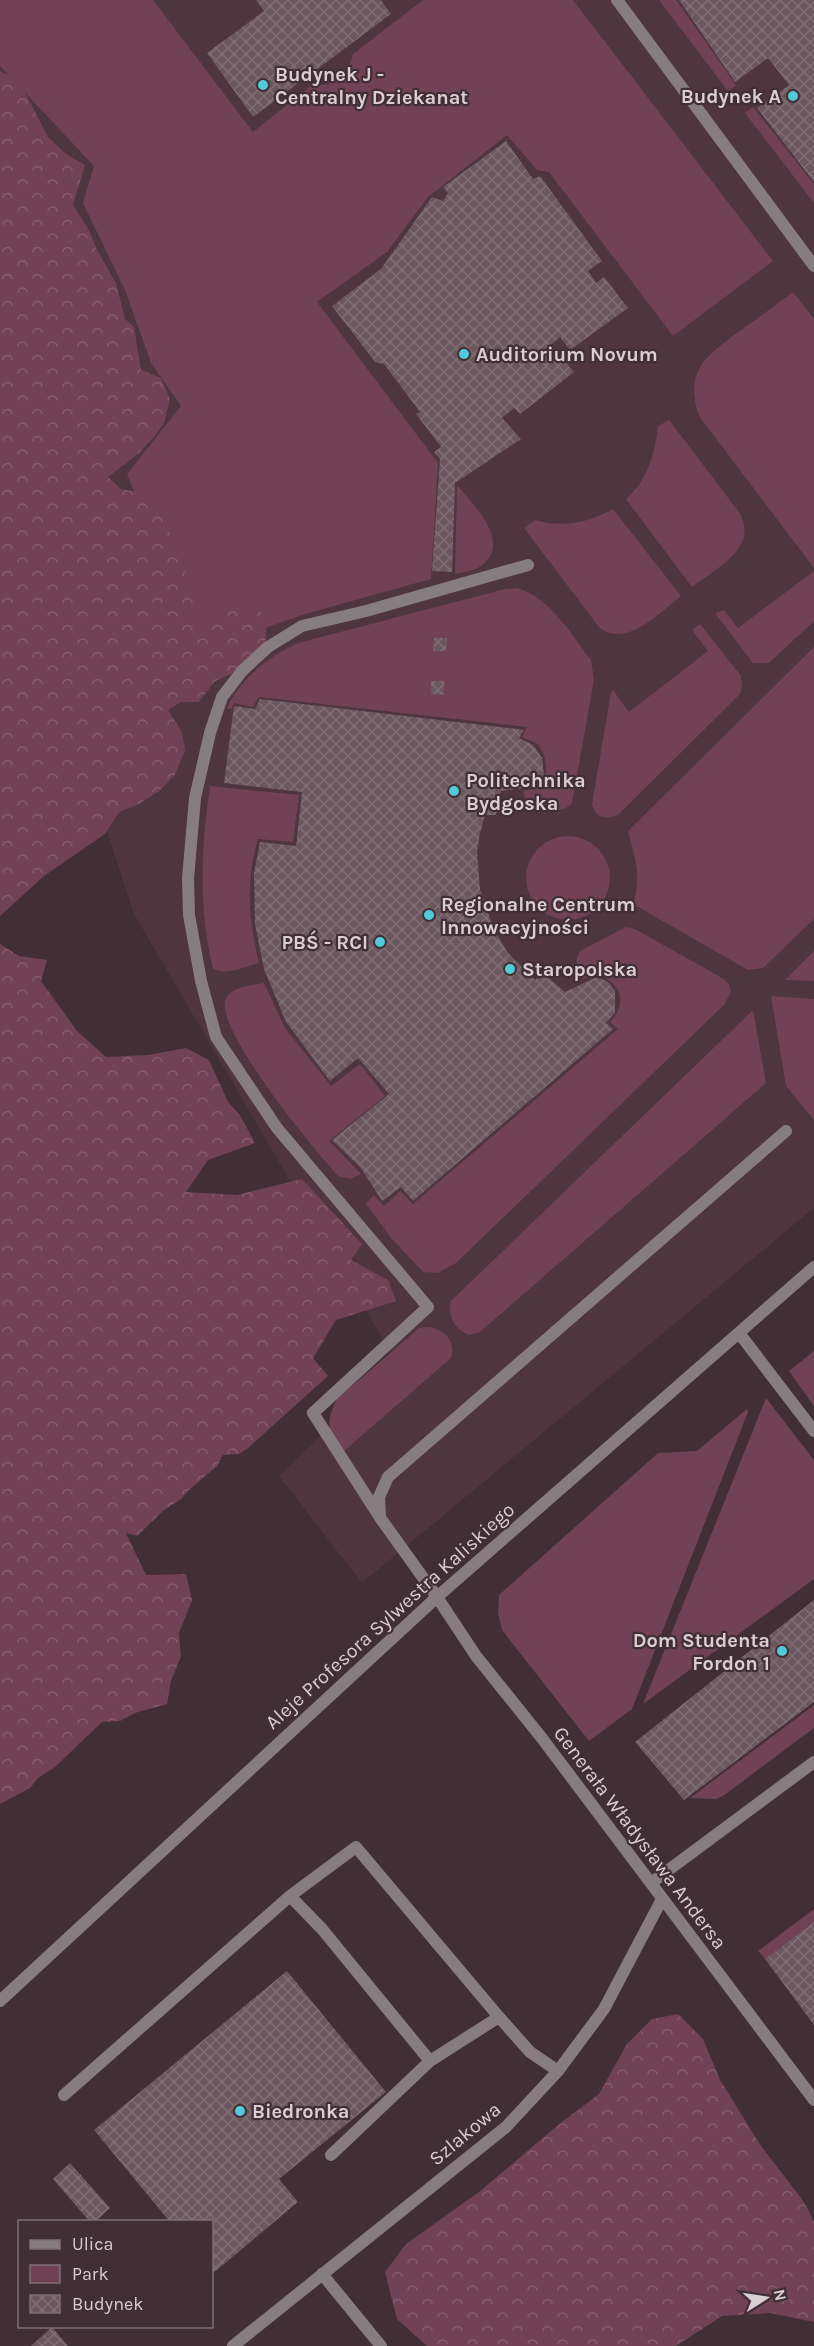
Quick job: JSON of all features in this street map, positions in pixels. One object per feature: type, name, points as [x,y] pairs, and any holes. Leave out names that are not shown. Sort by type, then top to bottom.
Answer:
[{"type":"street","points":[[617,0],[814,266]]},
{"type":"street","name":"Generała Władysława Andersa","points":[[528,565],[366,611],[302,626],[268,647],[242,671],[222,697],[210,733],[195,798],[188,878],[189,915],[201,981],[216,1037],[276,1128],[428,1307],[313,1413],[381,1519],[476,1656],[542,1737],[814,2100]]},
{"type":"street","points":[[381,1519],[379,1497],[388,1477],[786,1131]]},
{"type":"street","name":"Aleje Profesora Sylwestra Kaliskiego","points":[[0,2001],[437,1597],[814,1267]]},
{"type":"street","points":[[739,1333],[814,1431]]},
{"type":"street","points":[[651,1883],[814,1762]]},
{"type":"street","points":[[64,2095],[290,1896],[356,1847],[530,2052],[558,2071]]},
{"type":"street","points":[[290,1896],[322,1929],[430,2061]]},
{"type":"street","name":"Szlakowa","points":[[233,2346],[506,2127],[558,2071],[604,2009],[662,1899]]},
{"type":"street","points":[[331,2155],[430,2061],[499,2017]]},
{"type":"street","points":[[322,2274],[381,2346]]},
{"type":"shaded area","name":"Politechnika Bydgoska","points":[[0,0],[814,0],[814,1208],[362,1583],[279,1476],[396,1362],[134,914],[53,668],[0,138]]},
{"type":"green space","points":[[0,0],[153,0],[253,132],[311,86],[329,84],[349,68],[353,54],[423,0],[573,0],[773,261],[673,336],[549,172],[537,170],[507,135],[428,197],[387,252],[317,302],[438,463],[431,579],[305,614],[197,652],[127,474],[181,406],[151,363],[125,290],[83,203],[94,166],[0,66]]},
{"type":"green space","points":[[659,0],[676,0],[736,85],[728,91]]},
{"type":"green space","points":[[0,71],[18,79],[48,137],[66,154],[85,165],[73,205],[89,230],[97,250],[116,283],[125,319],[134,327],[141,370],[161,378],[170,399],[164,423],[154,437],[139,453],[108,477],[121,489],[146,494],[155,508],[179,553],[190,585],[196,617],[211,619],[236,606],[255,606],[267,619],[265,651],[247,666],[214,682],[199,702],[181,702],[168,710],[182,732],[185,750],[175,775],[159,791],[139,804],[119,812],[105,834],[44,876],[0,916]]},
{"type":"green space","points":[[753,107],[814,184],[814,203],[745,113]]},
{"type":"green space","points":[[793,292],[814,319],[814,568],[699,416],[695,400],[694,386],[697,375],[709,356]]},
{"type":"green space","points":[[669,420],[739,512],[744,525],[744,536],[732,556],[692,587],[626,499],[639,484],[649,466],[658,426]]},
{"type":"green space","points":[[457,485],[488,525],[493,548],[488,559],[478,568],[455,574]]},
{"type":"green space","points":[[613,509],[681,596],[643,626],[620,634],[609,633],[599,627],[524,528],[535,520],[555,524],[575,523],[594,518]]},
{"type":"green space","points":[[814,571],[814,621],[769,663],[753,663],[715,613],[724,610],[738,628]]},
{"type":"green space","points":[[517,588],[529,593],[550,608],[591,660],[594,680],[572,803],[568,807],[557,811],[545,811],[528,806],[523,791],[539,786],[544,780],[546,769],[542,751],[536,743],[522,737],[527,727],[259,697],[253,707],[234,703],[231,709],[227,708],[248,678],[276,655],[298,643],[505,589]]},
{"type":"green space","points":[[700,624],[741,676],[740,694],[618,815],[601,817],[593,809],[592,804],[611,692],[613,690],[629,712],[708,651],[692,630]]},
{"type":"green space","points":[[814,647],[814,919],[763,968],[748,970],[633,904],[637,876],[628,831]]},
{"type":"green space","points":[[210,786],[299,795],[293,842],[258,839],[254,854],[250,901],[259,963],[229,971],[213,968],[205,923],[202,877]]},
{"type":"green space","points":[[560,836],[576,836],[592,843],[603,854],[610,870],[607,894],[598,908],[576,920],[560,920],[544,913],[533,902],[526,886],[526,870],[533,854],[544,843]]},
{"type":"green space","points":[[626,927],[635,929],[724,979],[731,991],[725,1004],[456,1263],[438,1273],[423,1272],[392,1239],[366,1204],[374,1195],[384,1206],[400,1191],[413,1204],[618,1029],[610,1022],[619,1007],[620,1000],[616,987],[604,977],[596,974],[583,979],[576,962],[580,951]]},
{"type":"green space","points":[[0,944],[19,956],[47,960],[41,981],[77,1031],[106,1057],[148,1055],[186,1048],[209,1060],[228,1102],[240,1115],[255,1143],[208,1160],[186,1192],[237,1195],[302,1179],[362,1244],[351,1260],[388,1280],[396,1301],[336,1320],[313,1358],[328,1376],[248,1448],[239,1454],[223,1455],[217,1466],[137,1536],[126,1533],[146,1575],[186,1574],[192,1600],[179,1633],[181,1656],[171,1681],[167,1704],[135,1713],[120,1721],[102,1722],[55,1767],[38,1778],[30,1788],[0,1804]]},
{"type":"green space","points":[[814,951],[814,981],[785,980]]},
{"type":"green space","points":[[264,983],[285,1028],[331,1086],[360,1064],[385,1096],[329,1141],[361,1174],[350,1179],[338,1176],[289,1117],[249,1061],[234,1035],[226,1013],[226,998],[238,989]]},
{"type":"green space","points":[[771,996],[814,999],[814,1120],[786,1086]]},
{"type":"green space","points":[[753,1010],[766,1083],[480,1332],[469,1335],[460,1330],[451,1317],[451,1301]]},
{"type":"green space","points":[[419,1328],[439,1330],[448,1337],[452,1347],[451,1358],[343,1452],[334,1438],[329,1421],[337,1399]]},
{"type":"green space","points":[[814,1351],[814,1406],[789,1371]]},
{"type":"green space","points":[[766,1398],[814,1460],[814,1579],[643,1704]]},
{"type":"green space","points":[[747,1409],[748,1412],[632,1709],[589,1741],[502,1630],[498,1613],[499,1595],[658,1453],[697,1451]]},
{"type":"green space","points":[[814,1705],[814,1728],[723,1796],[716,1799],[690,1798]]},
{"type":"green space","points":[[814,1909],[814,1922],[765,1959],[758,1951]]},
{"type":"green space","points":[[678,2014],[703,2039],[720,2080],[761,2146],[804,2202],[814,2222],[814,2322],[771,2313],[722,2316],[676,2346],[427,2346],[397,2319],[385,2272],[406,2244],[479,2192],[558,2125],[599,2094],[627,2044],[652,2019]]},
{"type":"building","name":"Budynek J - Centralny Dziekanat","points":[[256,0],[381,0],[391,14],[253,117],[207,53],[264,11]]},
{"type":"building","name":"Budynek A","points":[[679,0],[814,0],[814,182],[757,108],[789,85],[768,58],[735,82]]},
{"type":"building","name":"Auditorium Novum","points":[[506,141],[533,179],[540,176],[602,261],[588,271],[596,283],[604,277],[628,308],[570,350],[560,337],[551,345],[574,372],[520,414],[514,408],[502,418],[521,439],[455,483],[452,572],[432,571],[440,459],[434,452],[441,447],[416,414],[420,412],[384,364],[375,362],[332,306],[381,269],[432,197],[443,201],[448,193],[443,187]]},
{"type":"building","points":[[434,638],[447,638],[446,651],[433,651]]},
{"type":"building","points":[[431,681],[444,681],[444,695],[431,694]]},
{"type":"building","name":"PBŚ - RCI","points":[[260,699],[524,730],[519,738],[533,745],[542,758],[544,775],[540,783],[532,787],[501,791],[496,815],[485,815],[477,852],[480,889],[494,930],[508,953],[535,980],[543,973],[565,992],[597,977],[608,982],[615,991],[615,1013],[606,1023],[613,1029],[413,1201],[401,1187],[382,1201],[361,1168],[332,1140],[389,1094],[358,1058],[330,1081],[286,1022],[264,969],[255,924],[254,873],[260,842],[296,846],[302,792],[224,783],[234,706],[255,709]]},
{"type":"building","name":"Dom Studenta Fordon 1","points":[[814,1600],[814,1702],[684,1800],[635,1742]]},
{"type":"building","points":[[814,1922],[814,2025],[765,1959]]},
{"type":"building","name":"Biedronka","points":[[287,1971],[386,2092],[279,2179],[298,2202],[213,2273],[213,2220],[168,2220],[94,2130]]},
{"type":"building","points":[[70,2163],[110,2208],[97,2220],[88,2220],[53,2179]]},
{"type":"building","points":[[53,2328],[68,2346],[31,2346]]},
{"type":"place","name":"Budynek J - Centralny Dziekanat","points":[[263,85]]},
{"type":"place","name":"Budynek A","points":[[793,96]]},
{"type":"place","name":"Auditorium Novum","points":[[464,354]]},
{"type":"place","name":"Politechnika Bydgoska","points":[[454,791]]},
{"type":"place","name":"Regionalne Centrum Innowacyjności","points":[[429,915]]},
{"type":"place","name":"PBŚ - RCI","points":[[380,942]]},
{"type":"place","name":"Staropolska","points":[[510,969]]},
{"type":"place","name":"Dom Studenta Fordon 1","points":[[782,1651]]},
{"type":"place","name":"Biedronka","points":[[240,2111]]}]
